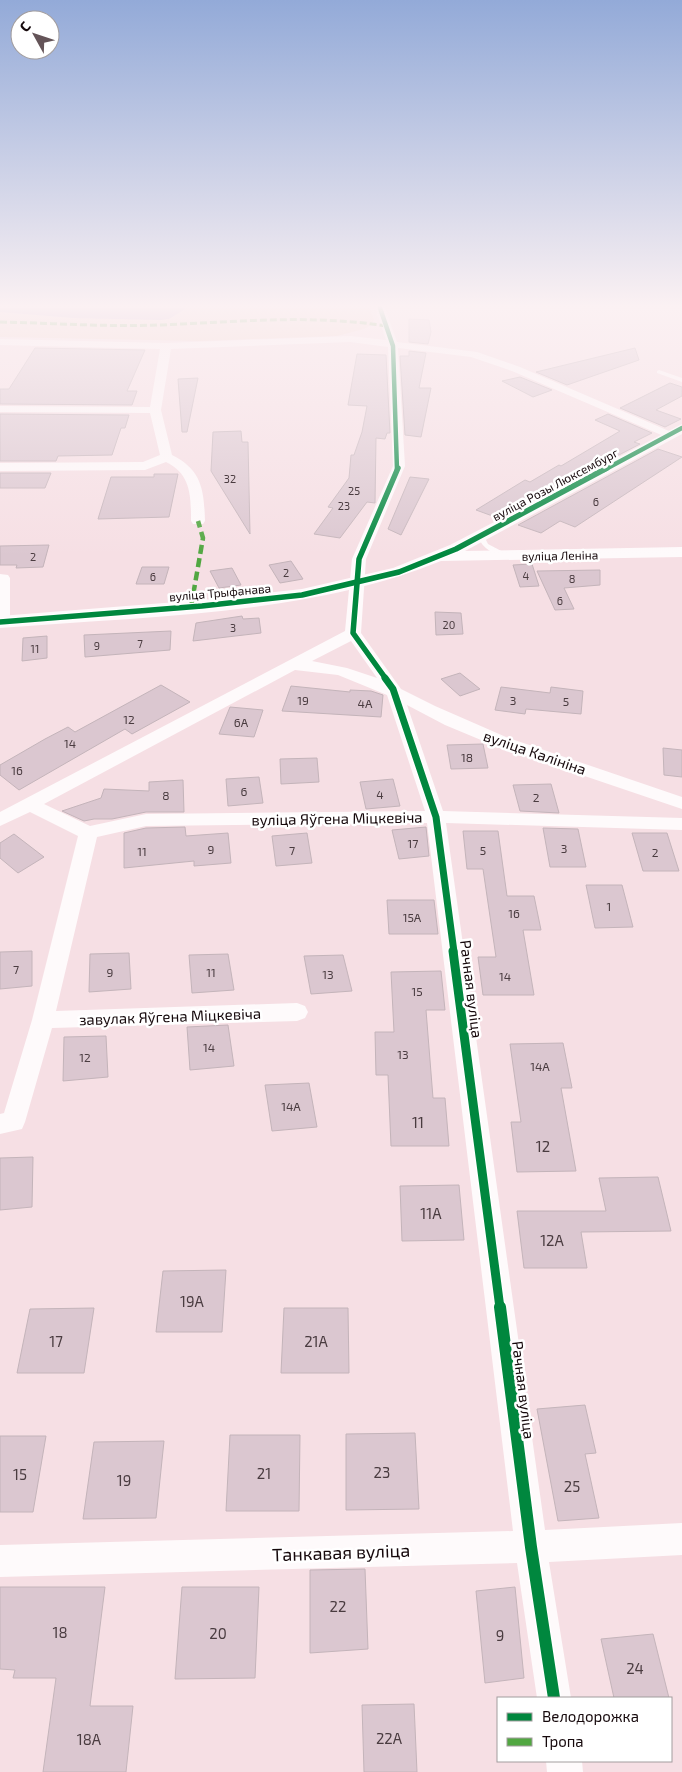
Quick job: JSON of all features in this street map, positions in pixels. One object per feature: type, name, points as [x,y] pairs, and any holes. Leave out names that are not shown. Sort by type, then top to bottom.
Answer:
[{"type":"street","points":[[158,391],[155,410],[166,457]]},
{"type":"street","points":[[0,820],[353,633],[359,559],[399,466],[395,391]]},
{"type":"street","name":"вуліца Розы Люксембург","points":[[572,391],[676,431]]},
{"type":"street","points":[[0,409],[155,410]]},
{"type":"street","name":"вуліца Розы Люксембург","points":[[437,557],[486,533],[676,431]]},
{"type":"street","points":[[0,467],[146,466],[166,457],[181,462],[193,476],[198,501],[198,521]]},
{"type":"street","name":"вуліца Леніна","points":[[437,557],[682,552]]},
{"type":"street","name":"вуліца Трыфанава","points":[[1,622],[202,606],[302,595],[357,584],[399,572],[437,557]]},
{"type":"street","points":[[0,578],[3,578],[1,622]]},
{"type":"street","name":"Рачная вуліца","points":[[353,633],[393,689],[436,817],[531,1547],[554,1697]]},
{"type":"street","name":"вуліца Калініна","points":[[291,665],[315,664],[360,676],[393,689],[473,730],[682,803]]},
{"type":"street","points":[[0,1124],[12,1122],[42,1020],[88,833],[30,805]]},
{"type":"street","name":"вуліца Яўгена Міцкевіча","points":[[88,833],[146,820],[436,817],[682,824]]},
{"type":"street","name":"завулак Яўгена Міцкевіча","points":[[42,1020],[297,1012]]},
{"type":"street","name":"Танкавая вуліца","points":[[0,1561],[531,1547],[682,1539]]},
{"type":"lane","points":[[486,533],[483,540],[485,545],[508,556]]},
{"type":"building","points":[[0,391],[137,391],[132,405],[0,404]]},
{"type":"building","points":[[179,391],[195,391],[187,432],[182,432]]},
{"type":"building","points":[[351,391],[388,391],[390,433],[387,433],[385,439],[376,438],[375,503],[367,502],[340,538],[314,534],[333,508],[328,507],[349,478],[351,455],[354,455],[362,432],[367,406],[348,405]]},
{"type":"building","points":[[402,391],[430,391],[421,437],[405,435]]},
{"type":"building","points":[[521,391],[550,391],[533,397]]},
{"type":"building","points":[[655,391],[682,391],[682,396],[656,410],[681,419],[665,427],[620,408]]},
{"type":"building","points":[[0,414],[129,415],[125,428],[121,428],[112,455],[58,456],[56,461],[0,461]]},
{"type":"building","points":[[608,414],[652,433],[634,442],[640,444],[498,518],[476,510],[525,480],[530,482],[620,431],[595,420]]},
{"type":"building","points":[[241,431],[242,442],[248,442],[250,534],[211,471],[213,432]]},
{"type":"building","points":[[658,449],[682,457],[575,527],[560,521],[541,533],[518,525]]},
{"type":"building","points":[[0,473],[51,473],[45,488],[0,488]]},
{"type":"building","points":[[154,474],[178,474],[169,517],[98,519],[111,477],[154,477]]},
{"type":"building","points":[[410,477],[429,479],[401,535],[388,529]]},
{"type":"building","points":[[49,545],[43,567],[16,568],[17,565],[0,565],[0,546]]},
{"type":"building","points":[[291,561],[303,579],[280,583],[269,565]]},
{"type":"building","points":[[532,564],[539,586],[520,587],[513,565]]},
{"type":"building","points":[[142,567],[169,567],[164,584],[136,584]]},
{"type":"building","points":[[232,568],[241,585],[219,588],[210,571]]},
{"type":"building","points":[[600,570],[600,585],[564,588],[574,609],[555,610],[537,571]]},
{"type":"building","points":[[435,612],[461,613],[463,634],[436,635]]},
{"type":"building","points":[[242,616],[243,619],[259,618],[261,633],[193,641],[196,623]]},
{"type":"building","points":[[171,631],[170,650],[85,657],[84,635]]},
{"type":"building","points":[[47,636],[47,658],[22,661],[23,638]]},
{"type":"building","points":[[460,673],[480,689],[460,696],[441,679]]},
{"type":"building","points":[[161,685],[190,702],[132,734],[125,729],[19,790],[0,775],[0,765],[45,739],[68,727],[75,732]]},
{"type":"building","points":[[291,686],[350,692],[350,690],[371,691],[383,695],[381,717],[282,711]]},
{"type":"building","points":[[501,687],[550,693],[551,687],[583,691],[581,714],[526,709],[525,714],[495,710]]},
{"type":"building","points":[[230,707],[263,710],[254,737],[219,734]]},
{"type":"building","points":[[483,744],[488,768],[451,769],[447,745]]},
{"type":"building","points":[[663,748],[682,750],[682,777],[664,775]]},
{"type":"building","points":[[317,758],[319,782],[281,784],[280,759]]},
{"type":"building","points":[[259,777],[263,803],[228,806],[226,779]]},
{"type":"building","points":[[393,779],[400,806],[366,809],[360,782]]},
{"type":"building","points":[[183,780],[184,812],[146,812],[112,819],[84,821],[62,811],[101,798],[104,789],[149,791],[149,782]]},
{"type":"building","points":[[551,784],[559,813],[520,811],[513,785]]},
{"type":"building","points":[[185,827],[186,836],[228,833],[231,863],[194,866],[194,861],[124,868],[124,833],[146,828]]},
{"type":"building","points":[[426,827],[429,856],[399,859],[392,830]]},
{"type":"building","points":[[543,828],[578,829],[586,867],[550,867]]},
{"type":"building","points":[[463,831],[498,831],[507,896],[534,896],[541,930],[523,930],[534,995],[483,995],[478,957],[496,957],[483,869],[467,869]]},
{"type":"building","points":[[307,833],[312,863],[276,866],[272,836]]},
{"type":"building","points":[[632,833],[667,833],[679,871],[643,871]]},
{"type":"building","points":[[14,834],[44,857],[18,873],[0,858],[0,843]]},
{"type":"building","points":[[586,885],[622,885],[633,927],[595,928]]},
{"type":"building","points":[[387,900],[434,900],[438,934],[389,934]]},
{"type":"building","points":[[32,951],[32,986],[0,989],[0,952]]},
{"type":"building","points":[[129,953],[131,989],[89,992],[90,954]]},
{"type":"building","points":[[228,954],[234,990],[192,993],[189,955]]},
{"type":"building","points":[[343,955],[352,991],[311,994],[304,956]]},
{"type":"building","points":[[441,971],[445,1010],[426,1010],[433,1098],[445,1098],[449,1146],[391,1146],[388,1075],[376,1075],[375,1032],[394,1032],[391,972]]},
{"type":"building","points":[[228,1025],[234,1066],[190,1070],[187,1027]]},
{"type":"building","points":[[106,1036],[108,1077],[63,1081],[64,1037]]},
{"type":"building","points":[[563,1043],[572,1088],[561,1088],[576,1171],[517,1172],[511,1122],[521,1122],[510,1044]]},
{"type":"building","points":[[309,1083],[317,1127],[272,1131],[265,1085]]},
{"type":"building","points":[[33,1157],[32,1207],[0,1210],[0,1158]]},
{"type":"building","points":[[658,1177],[671,1231],[581,1232],[587,1268],[524,1268],[517,1211],[606,1211],[599,1178]]},
{"type":"building","points":[[459,1185],[464,1240],[402,1241],[400,1186]]},
{"type":"building","points":[[226,1270],[222,1332],[156,1332],[163,1271]]},
{"type":"building","points":[[94,1308],[84,1373],[17,1373],[30,1309]]},
{"type":"building","points":[[284,1308],[348,1308],[349,1373],[281,1373]]},
{"type":"building","points":[[585,1405],[596,1453],[585,1454],[599,1518],[558,1521],[537,1409]]},
{"type":"building","points":[[415,1433],[419,1509],[346,1510],[346,1434]]},
{"type":"building","points":[[230,1435],[300,1435],[299,1511],[226,1511]]},
{"type":"building","points":[[0,1436],[46,1436],[33,1512],[0,1512]]},
{"type":"building","points":[[164,1441],[156,1518],[83,1519],[94,1442]]},
{"type":"building","points":[[365,1569],[368,1649],[310,1653],[310,1570]]},
{"type":"building","points":[[0,1587],[105,1587],[90,1706],[133,1706],[126,1772],[43,1772],[56,1678],[13,1678],[15,1670],[0,1669]]},
{"type":"building","points":[[182,1587],[259,1587],[255,1678],[175,1679]]},
{"type":"building","points":[[515,1587],[524,1678],[485,1683],[476,1591]]},
{"type":"building","points":[[653,1634],[669,1697],[614,1697],[601,1639]]},
{"type":"building","points":[[414,1704],[417,1772],[364,1772],[362,1705]]},
{"type":"marked path","points":[[191,607],[203,538],[198,521]]},
{"type":"cycle path","points":[[395,391],[399,466],[359,559],[353,633],[393,689],[436,817],[531,1547],[554,1697]]},
{"type":"cycle path","points":[[0,622],[202,606],[302,595],[399,572],[456,549],[682,428]]}]
